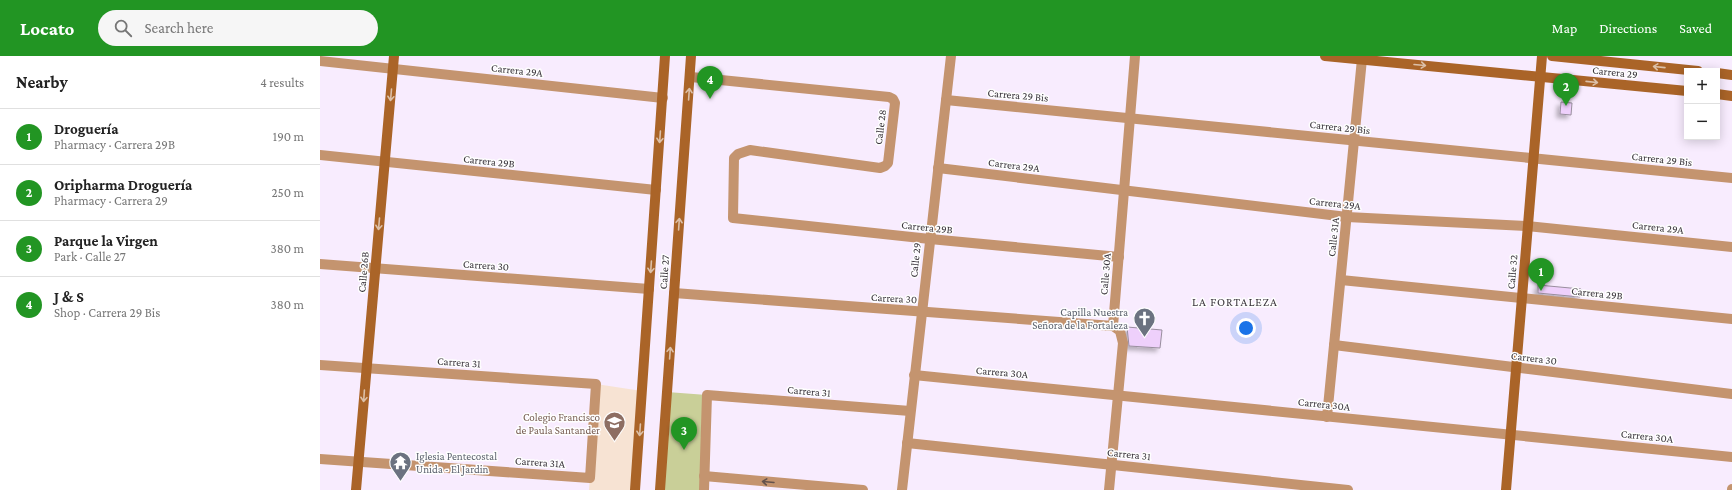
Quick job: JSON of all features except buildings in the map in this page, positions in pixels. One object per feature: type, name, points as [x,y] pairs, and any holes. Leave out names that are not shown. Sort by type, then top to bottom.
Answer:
[{"type":"street","name":"Calle 26B","points":[[356,490],[394,56]]},
{"type":"street","name":"Calle 27","points":[[635,490],[665,56]]},
{"type":"street","name":"Calle 27","points":[[660,490],[691,77],[691,56]]},
{"type":"street","name":"Calle 29","points":[[902,490],[950,56]]},
{"type":"street","name":"Calle 30A","points":[[1113,326],[1135,56]]},
{"type":"street","name":"Carrera 29","points":[[1325,56],[1684,91]]},
{"type":"street","name":"Calle 32","points":[[1506,490],[1542,56]]},
{"type":"street","name":"Carrera 29","points":[[1552,56],[1684,70]]},
{"type":"street","name":"Calle 31A","points":[[1327,417],[1362,60]]},
{"type":"street","name":"Carrera 29A","points":[[320,61],[663,98]]},
{"type":"street","points":[[1720,73],[1732,75]]},
{"type":"street","name":"Calle 28","points":[[691,77],[889,97],[893,99],[895,103],[888,163],[880,168],[750,150],[738,154],[734,158],[733,218]]},
{"type":"street","points":[[1720,94],[1732,96]]},
{"type":"street","name":"Carrera 29 Bis","points":[[946,100],[1130,117],[1354,141],[1732,178]]},
{"type":"street","name":"Carrera 29B","points":[[320,155],[656,190]]},
{"type":"street","name":"Carrera 29A","points":[[938,168],[1347,217],[1527,226],[1732,247]]},
{"type":"street","name":"Carrera 29B","points":[[733,218],[1119,257]]},
{"type":"street","name":"Carrera 30","points":[[320,264],[649,290]]},
{"type":"street","name":"Carrera 29B","points":[[1340,280],[1732,319]]},
{"type":"street","name":"Carrera 30","points":[[674,293],[1113,326]]},
{"type":"street","points":[[1109,490],[1123,342],[1120,331],[1113,326]]},
{"type":"street","name":"Carrera 30","points":[[1334,345],[1732,394]]},
{"type":"street","name":"Carrera 31","points":[[320,365],[596,384],[590,478]]},
{"type":"street","name":"Carrera 30A","points":[[914,376],[1732,457]]},
{"type":"street","name":"Carrera 31","points":[[704,476],[707,395],[910,411]]},
{"type":"street","name":"Carrera 31","points":[[907,443],[1348,490]]},
{"type":"street","name":"Carrera 31A","points":[[320,459],[590,478]]},
{"type":"street","points":[[704,490],[704,476],[863,490]]},
{"type":"shaded area","name":"Colegio Francisco de Paula Santander","points":[[596,384],[642,391],[635,490],[589,490]]},
{"type":"green space","points":[[667,392],[707,395],[704,490],[660,490]]},
{"type":"place","name":"J & S","points":[[710,99]]},
{"type":"place","name":"Oripharma Droguería","points":[[1566,106]]},
{"type":"place","name":"Droguería","points":[[1541,291]]},
{"type":"place","name":"Capilla Nuestra Señora de la Fortaleza","points":[[1144,338]]},
{"type":"place","name":"Colegio Francisco de Paula Santander","points":[[615,442]]},
{"type":"place","name":"Parque la Virgen","points":[[684,450]]},
{"type":"place","name":"Iglesia Pentecostal Unida - El Jardin","points":[[401,482]]},
{"type":"district","name":"LA FORTALEZA","points":[[1235,302]]}]
